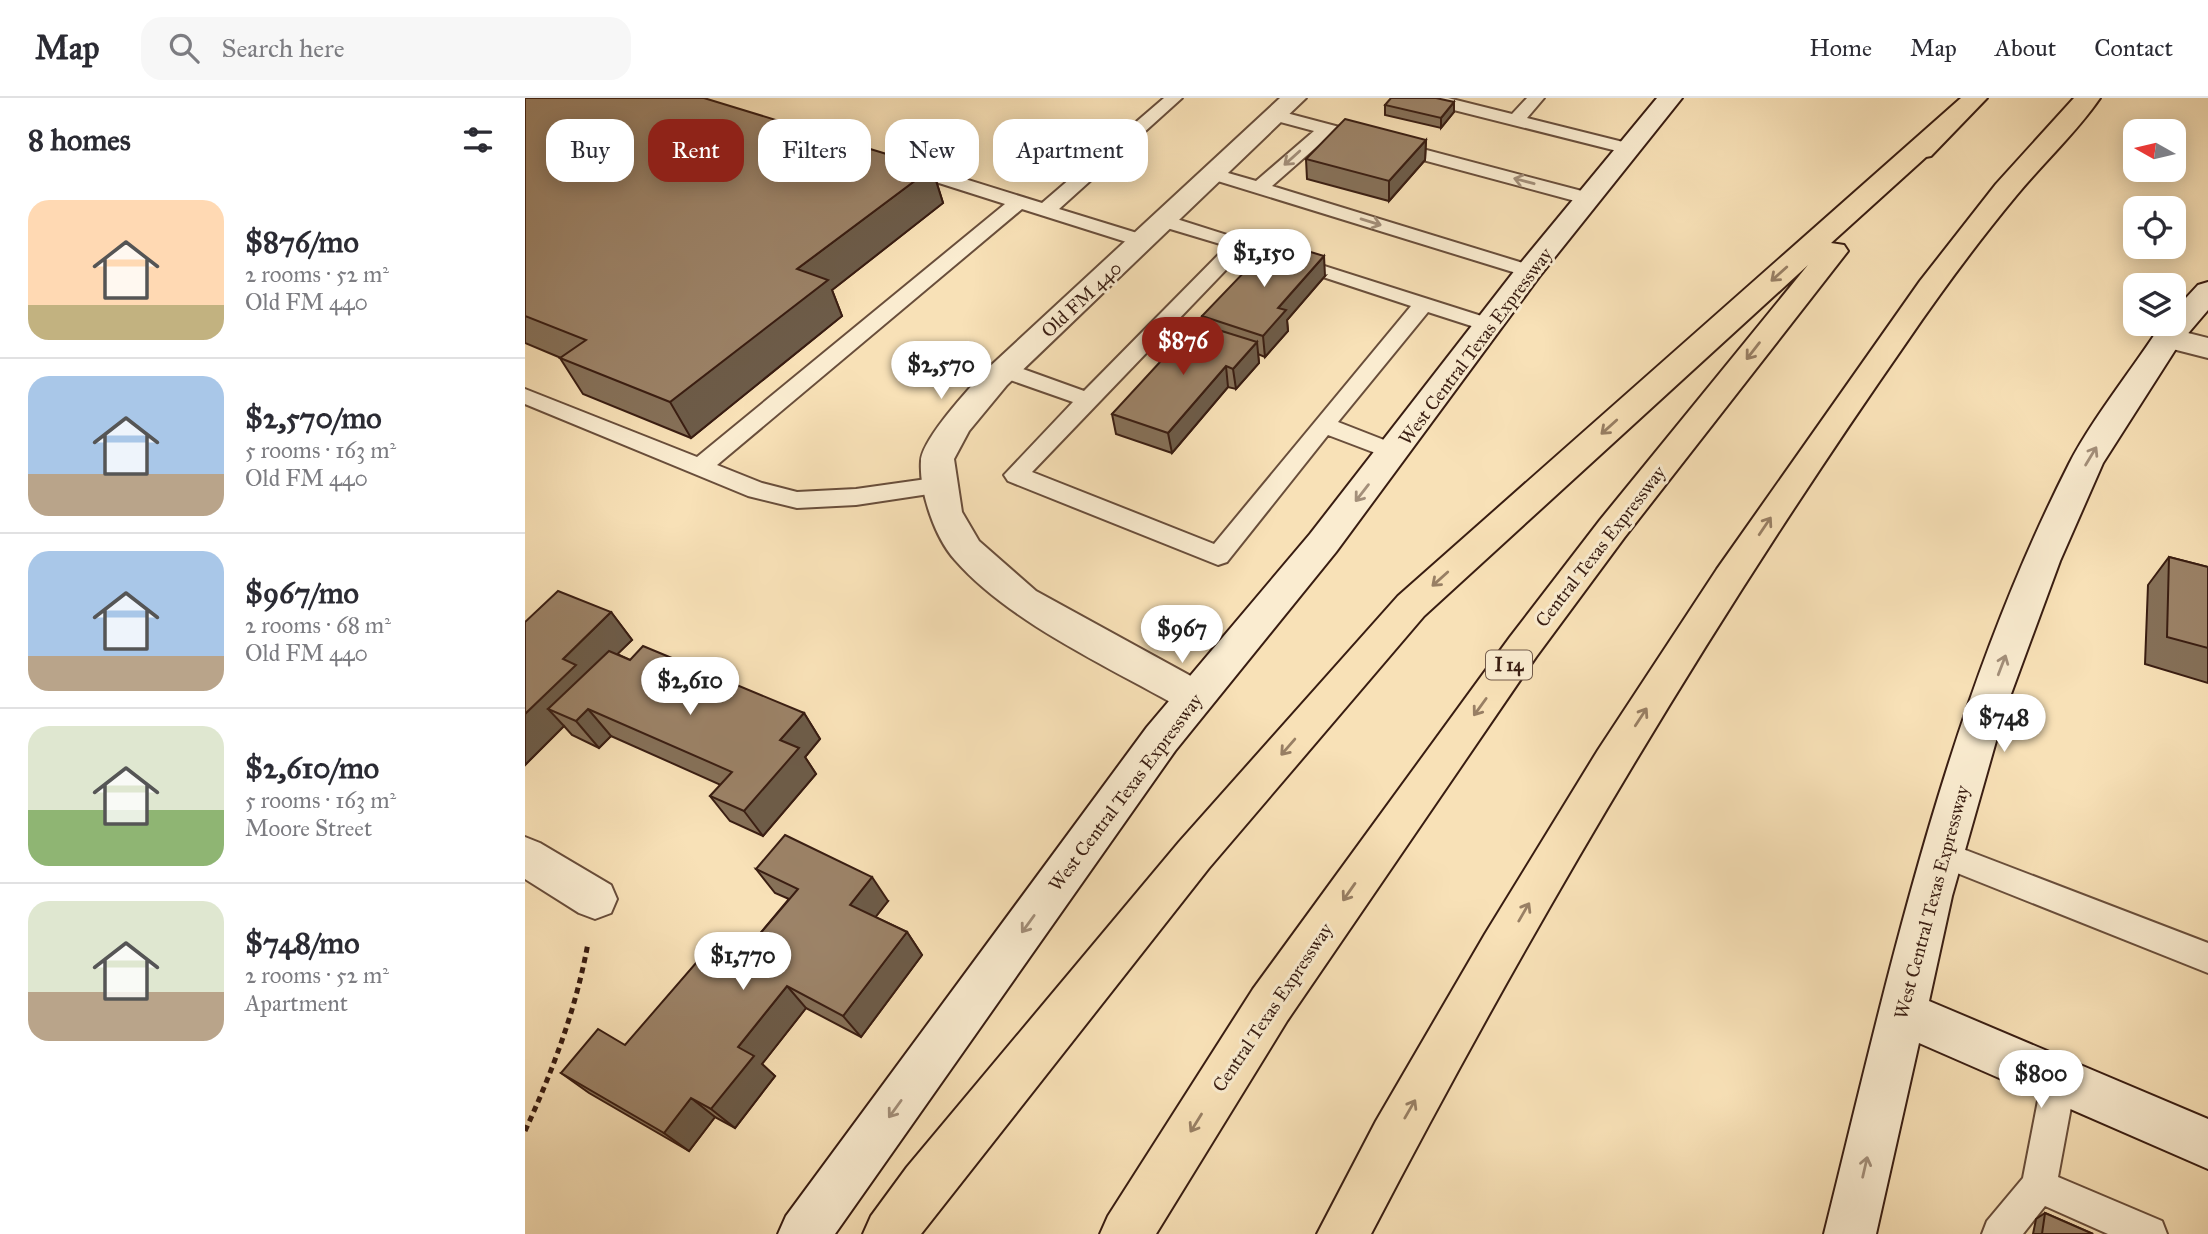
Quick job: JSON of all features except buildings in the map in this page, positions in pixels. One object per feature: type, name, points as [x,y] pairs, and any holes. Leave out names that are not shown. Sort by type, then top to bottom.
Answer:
[{"type":"highway","name":"Central Texas Expressway","points":[[1126,1234],[1270,1005],[1523,647],[1612,529],[1810,279],[1939,131],[1975,98]]},
{"type":"highway","points":[[1343,1234],[1387,1149],[1594,792],[1750,547],[1868,374],[1960,246],[2024,166],[2088,98]]},
{"type":"highway","points":[[889,1234],[925,1185],[1194,855],[1411,606],[1939,131]]},
{"type":"highway","points":[[1365,1234],[1387,1149]]},
{"type":"main road","name":"West Central Texas Expressway","points":[[804,1234],[1153,750],[1232,650],[1323,543],[1529,271],[1670,98]]},
{"type":"main road","name":"Old FM 440","points":[[1195,697],[1023,601],[966,550],[945,512],[937,459],[956,425],[1004,370],[1285,107]]},
{"type":"main road","name":"West Central Texas Expressway","points":[[1850,1234],[1901,1012],[1942,854],[1984,713],[2042,561],[2087,462],[2168,338],[2208,291]]},
{"type":"main road","points":[[2168,338],[2208,348]]},
{"type":"main road","points":[[525,856],[595,899]]},
{"type":"main road","points":[[1901,1012],[2208,1144]]},
{"type":"lane","points":[[1046,210],[1174,98]]},
{"type":"lane","points":[[1428,98],[1629,149]]},
{"type":"lane","points":[[1516,120],[1536,98]]},
{"type":"lane","points":[[1285,107],[1326,129],[1590,199]]},
{"type":"lane","points":[[1259,188],[1326,129]]},
{"type":"lane","points":[[879,159],[1046,210],[1153,231],[1240,244],[1487,325]]},
{"type":"lane","points":[[1214,174],[1529,271]]},
{"type":"lane","points":[[700,467],[1019,202]]},
{"type":"lane","points":[[1240,244],[1016,475],[1218,555],[1424,304]]},
{"type":"lane","points":[[1004,370],[1088,400]]},
{"type":"lane","points":[[525,396],[756,490],[797,500],[856,497],[941,485]]},
{"type":"lane","points":[[1324,425],[1394,452]]},
{"type":"lane","points":[[1942,854],[2208,958]]},
{"type":"lane","points":[[2000,1234],[2039,1186],[2059,1080]]},
{"type":"lane","points":[[2039,1186],[2149,1234]]},
{"type":"path","points":[[525,1131],[549,1081],[583,978],[595,899]]}]
